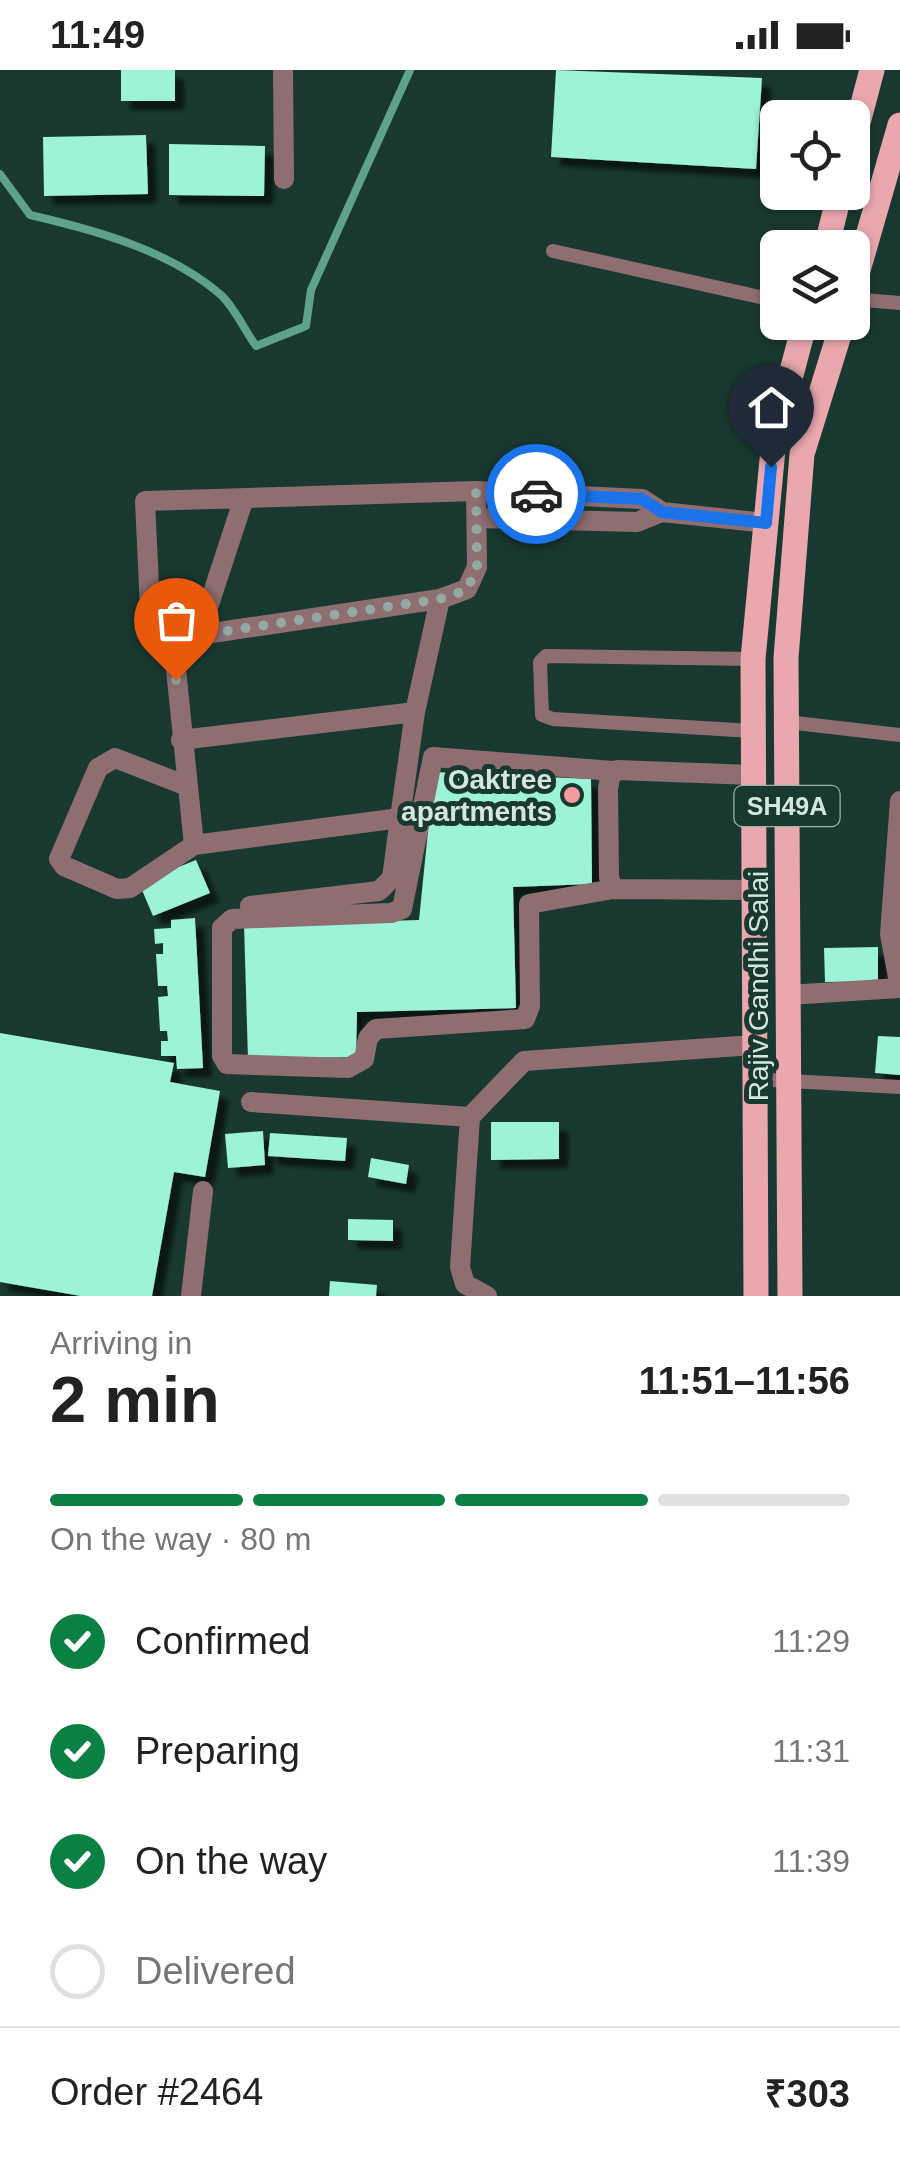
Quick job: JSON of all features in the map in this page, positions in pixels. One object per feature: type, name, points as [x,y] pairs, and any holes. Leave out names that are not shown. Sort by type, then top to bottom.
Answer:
[{"type":"main road","points":[[864,100],[872,70]]},
{"type":"main road","points":[[870,230],[900,125]]},
{"type":"main road","name":"Rajiv Gandhi Salai","points":[[756,1296],[752,659],[774,439],[801,340]]},
{"type":"main road","name":"Rajiv Gandhi Salai","points":[[790,1296],[786,658],[802,454],[837,340]]},
{"type":"street","points":[[283,70],[284,179]]},
{"type":"street","points":[[243,501],[199,635],[192,645],[174,650],[160,646],[151,629],[144,501],[476,491],[642,499],[662,512],[766,523]]},
{"type":"street","points":[[199,635],[440,599],[467,590],[477,567],[476,491]]},
{"type":"street","points":[[476,518],[637,522],[662,512]]},
{"type":"street","points":[[233,908],[379,891],[392,878],[415,712],[440,599]]},
{"type":"street","points":[[174,650],[194,844]]},
{"type":"street","points":[[181,740],[415,712]]},
{"type":"street","points":[[187,786],[115,758],[107,761],[98,768],[60,859],[64,866],[117,889],[130,888],[194,844],[400,818]]},
{"type":"street","points":[[753,776],[433,758],[402,909],[392,913],[232,919],[222,928],[222,1056],[227,1064],[348,1068],[364,1059],[368,1038],[376,1030],[525,1019],[530,1006],[529,904],[614,889],[754,890]]},
{"type":"street","points":[[613,771],[608,789],[609,878],[614,889]]},
{"type":"street","points":[[788,994],[900,988],[890,934],[900,801]]},
{"type":"street","points":[[487,1296],[465,1284],[460,1267],[470,1116],[524,1061],[754,1045]]},
{"type":"street","points":[[251,1102],[470,1116]]},
{"type":"street","points":[[191,1296],[203,1191]]},
{"type":"lane","points":[[553,251],[760,297]]},
{"type":"lane","points":[[870,300],[900,303]]},
{"type":"lane","points":[[752,659],[546,656],[540,662],[539,704],[542,715],[553,719],[753,731]]},
{"type":"lane","points":[[787,722],[900,735]]},
{"type":"lane","points":[[754,1079],[900,1087]]},
{"type":"building","points":[[121,70],[175,70],[175,101],[121,101]]},
{"type":"building","points":[[556,70],[762,78],[756,169],[551,157]]},
{"type":"building","points":[[146,135],[148,194],[44,196],[43,137]]},
{"type":"building","points":[[169,144],[265,146],[264,196],[169,195]]},
{"type":"building","points":[[434,772],[591,779],[592,884],[513,887],[516,1008],[357,1012],[356,1057],[248,1059],[244,925],[419,920]]},
{"type":"building","points":[[196,860],[210,893],[153,916],[139,883]]},
{"type":"building","points":[[195,918],[203,1068],[177,1069],[176,1056],[161,1056],[161,1041],[168,1041],[167,1031],[160,1031],[158,997],[168,996],[167,986],[158,986],[156,954],[163,954],[163,943],[155,944],[154,929],[171,928],[171,920]]},
{"type":"building","points":[[878,947],[878,981],[825,982],[824,948]]},
{"type":"building","points":[[0,1033],[174,1063],[170,1082],[220,1091],[205,1177],[174,1172],[152,1296],[81,1296],[0,1282]]},
{"type":"building","points":[[878,1036],[900,1037],[900,1075],[875,1073]]},
{"type":"building","points":[[491,1122],[559,1122],[559,1159],[491,1160]]},
{"type":"building","points":[[263,1131],[265,1165],[228,1168],[225,1134]]},
{"type":"building","points":[[270,1133],[347,1138],[345,1161],[268,1156]]},
{"type":"building","points":[[371,1158],[409,1165],[406,1184],[368,1177]]},
{"type":"building","points":[[348,1219],[393,1220],[393,1241],[348,1240]]},
{"type":"building","points":[[330,1281],[377,1285],[376,1296],[329,1296]]},
{"type":"waterway","points":[[0,174],[30,215],[130,244],[201,279],[226,300],[256,346],[306,326],[311,290],[410,70]]},
{"type":"way so far","points":[[176,680],[174,650],[192,645],[199,635],[440,599],[467,590],[477,567],[476,491],[536,494]]},
{"type":"place","name":"Oaktree apartments","points":[[572,795]]},
{"type":"route","points":[[536,494],[642,499],[662,512],[766,523],[771,467]]}]
